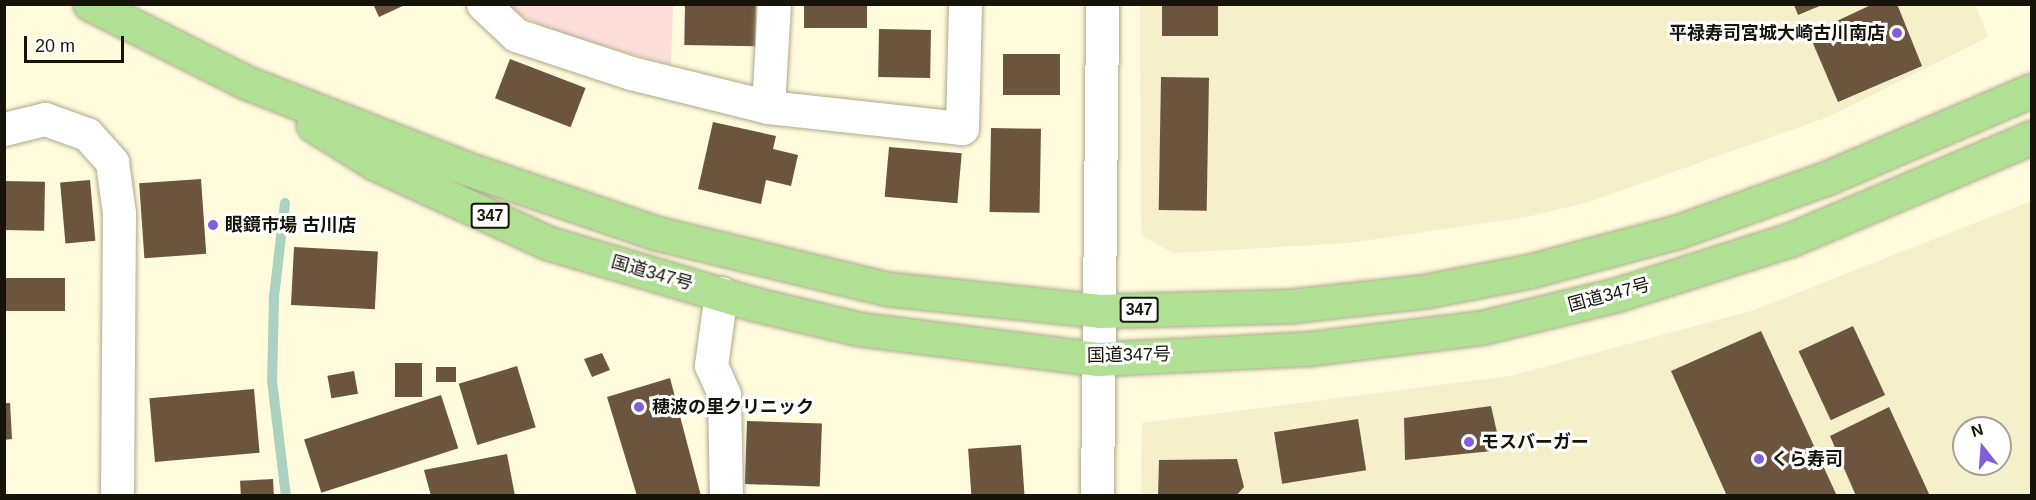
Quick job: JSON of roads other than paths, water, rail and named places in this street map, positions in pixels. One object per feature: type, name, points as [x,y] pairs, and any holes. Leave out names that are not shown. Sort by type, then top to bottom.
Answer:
[{"type":"highway","name":"国道347号","points":[[90,4],[245,82],[468,169],[656,233],[888,289],[1100,311],[1291,306],[1426,291],[1530,271],[1687,228],[1827,178],[2031,90]]},
{"type":"highway","name":"国道347号","points":[[245,82],[374,163],[548,243],[721,293],[859,328],[1098,359],[1306,349],[1480,328],[1619,294],[1792,239],[2031,137]]},
{"type":"street","points":[[483,4],[516,35],[631,73],[768,107],[962,128],[965,4]]},
{"type":"street","points":[[768,107],[774,4]]},
{"type":"street","points":[[1096,495],[1102,4]]},
{"type":"street","points":[[4,129],[45,118],[87,134],[112,162],[119,213],[117,495]]},
{"type":"street","points":[[721,293],[711,364],[724,394],[726,495]]},
{"type":"waterway","points":[[285,203],[274,296],[272,381],[286,496]]},
{"type":"place","name":"平禄寿司宮城大崎古川南店","points":[[1897,33]]},
{"type":"place","name":"眼鏡市場 古川店","points":[[213,225]]},
{"type":"place","name":"穂波の里クリニック","points":[[639,407]]},
{"type":"place","name":"モスバーガー","points":[[1469,442]]},
{"type":"place","name":"くら寿司","points":[[1759,459]]}]
